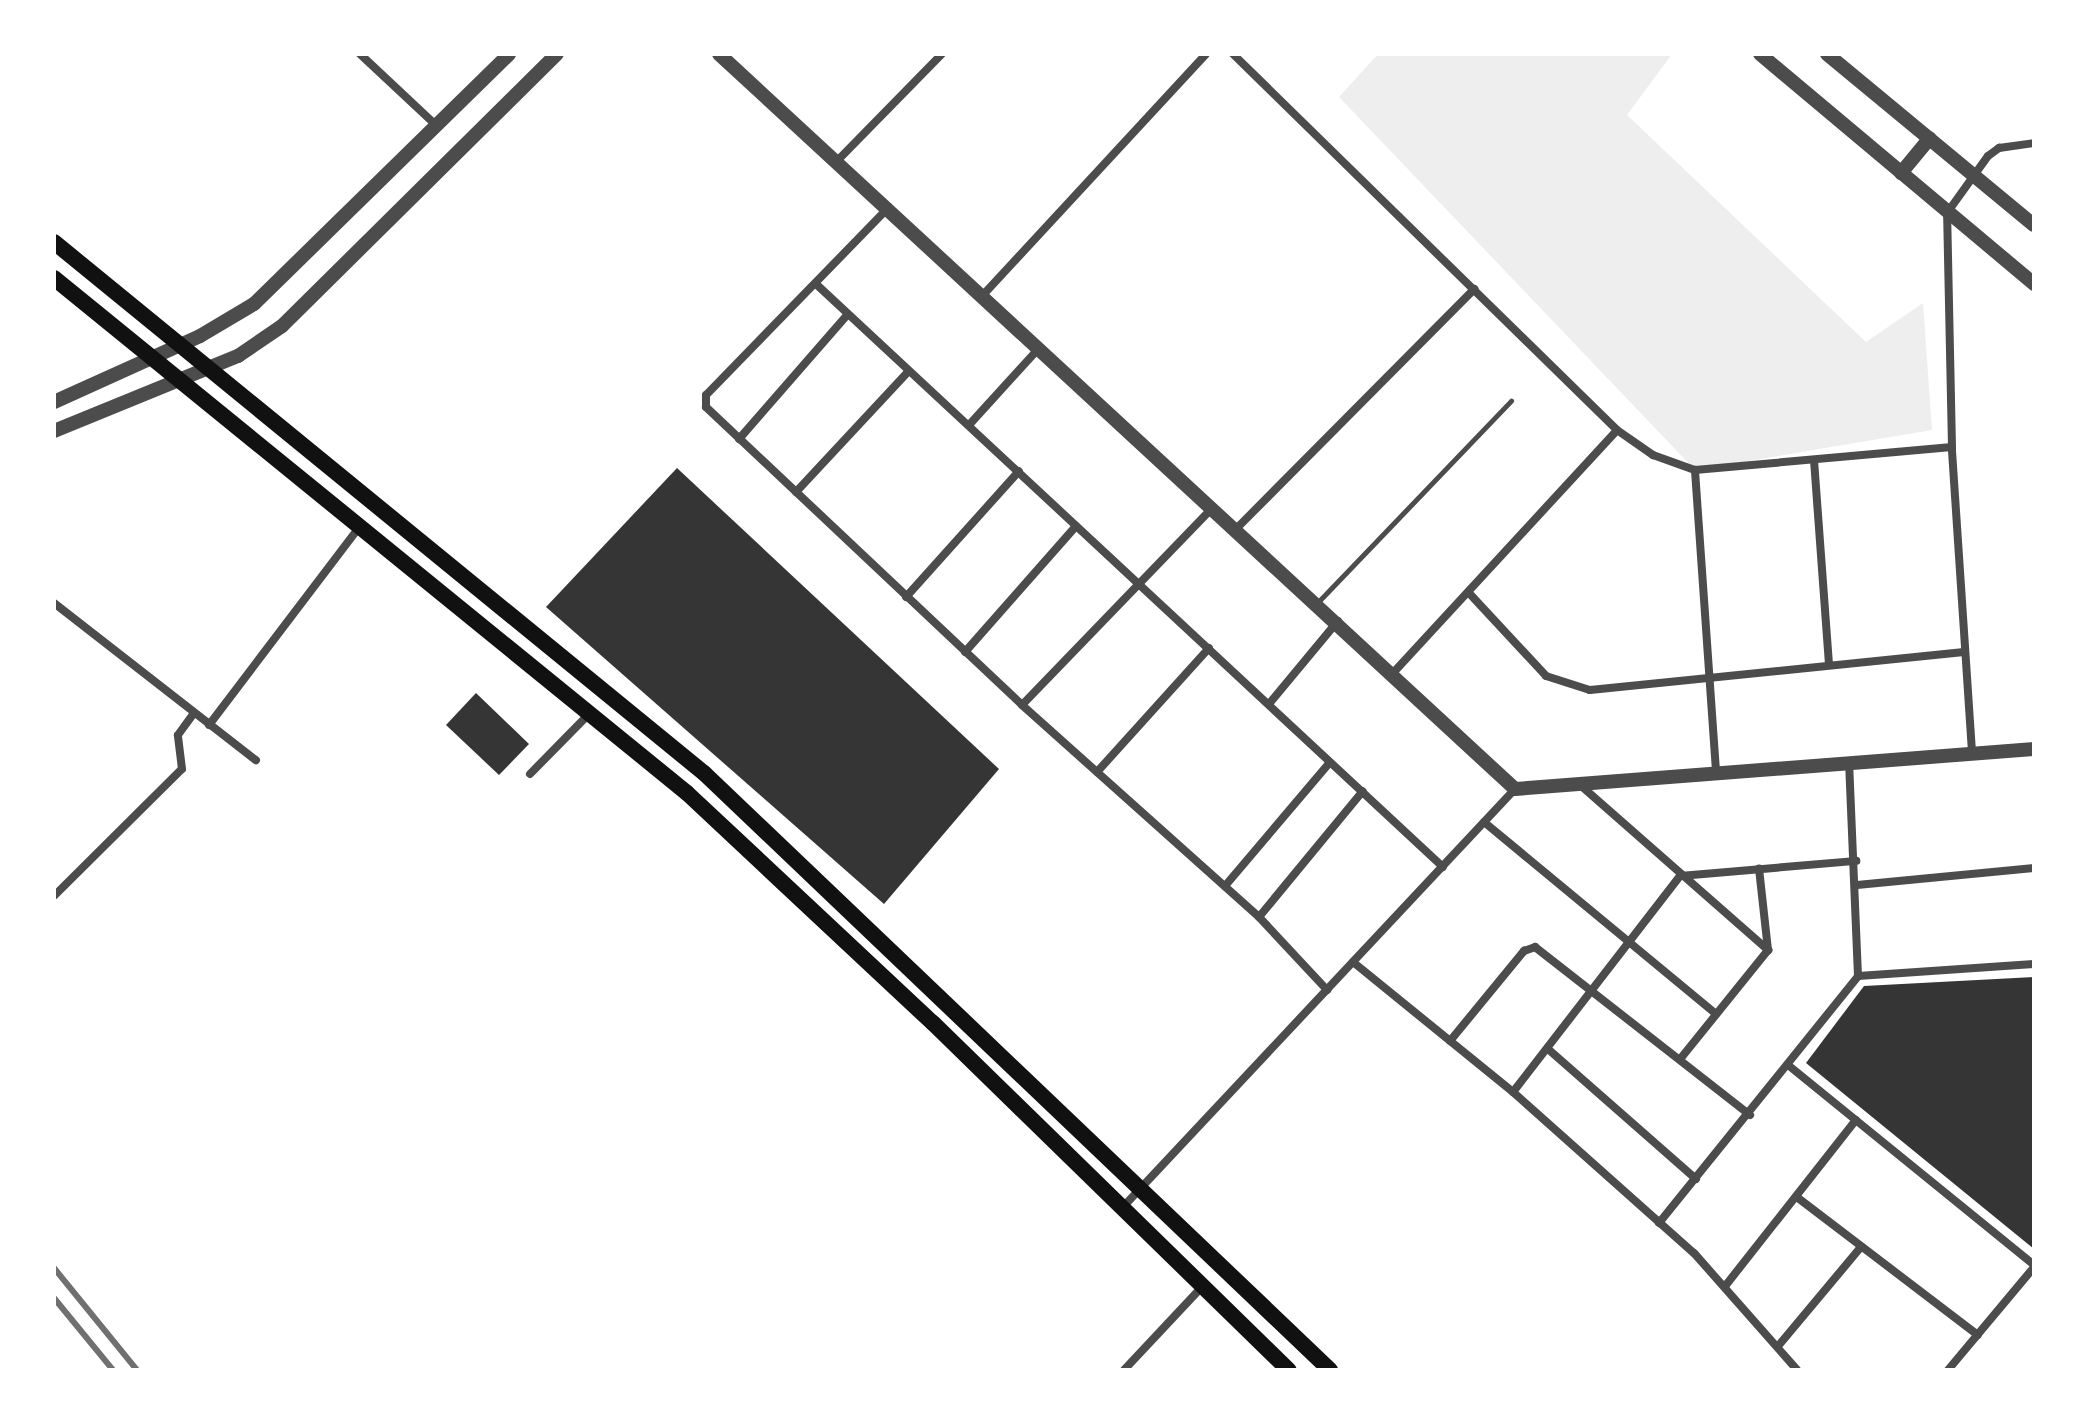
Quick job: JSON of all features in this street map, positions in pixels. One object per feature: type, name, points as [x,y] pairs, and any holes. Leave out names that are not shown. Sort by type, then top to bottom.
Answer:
[{"type":"main road","points":[[54,242],[211,367],[704,773],[1143,1186],[1330,1370]]},
{"type":"main road","points":[[54,278],[687,793],[1123,1207],[1201,1288],[1289,1370]]},
{"type":"street","points":[[360,54],[436,125]]},
{"type":"street","points":[[54,402],[182,344],[278,283],[509,54]]},
{"type":"street","points":[[54,431],[238,356],[303,308],[557,54]]},
{"type":"street","points":[[719,54],[839,159],[1318,602],[1515,789]]},
{"type":"street","points":[[839,159],[942,54]]},
{"type":"street","points":[[983,295],[1206,54]]},
{"type":"street","points":[[1233,54],[1617,430],[1653,455],[1695,470],[1952,447]]},
{"type":"street","points":[[1760,54],[2034,284]]},
{"type":"street","points":[[1827,54],[2034,225]]},
{"type":"street","points":[[1901,173],[1930,138]]},
{"type":"street","points":[[1972,752],[1952,447],[1947,213],[1973,173],[1999,148],[2034,143]]},
{"type":"street","points":[[889,207],[706,395],[706,407],[1022,705],[1259,917],[1327,990]]},
{"type":"street","points":[[816,284],[1443,867]]},
{"type":"street","points":[[1237,528],[1474,289]]},
{"type":"street","points":[[739,439],[847,315]]},
{"type":"street","points":[[969,425],[1040,348]]},
{"type":"street","points":[[796,492],[908,372]]},
{"type":"street","points":[[1393,673],[1617,430]]},
{"type":"street","points":[[1814,460],[1829,664]]},
{"type":"street","points":[[1695,470],[1716,771]]},
{"type":"street","points":[[906,597],[1019,471]]},
{"type":"street","points":[[1022,705],[1136,582],[1213,507]]},
{"type":"street","points":[[209,725],[361,525]]},
{"type":"street","points":[[965,652],[1076,526]]},
{"type":"street","points":[[1469,593],[1546,676],[1568,686],[1590,690],[1710,675],[1964,652]]},
{"type":"street","points":[[54,603],[256,760]]},
{"type":"street","points":[[1269,704],[1338,621]]},
{"type":"street","points":[[1097,772],[1209,648]]},
{"type":"street","points":[[54,896],[182,769],[178,735],[194,713]]},
{"type":"street","points":[[530,774],[590,713]]},
{"type":"street","points":[[1123,1207],[1515,789],[1716,771],[2034,749]]},
{"type":"street","points":[[1659,1223],[1750,1115],[1858,976],[1856,861],[1849,761]]},
{"type":"street","points":[[1225,886],[1330,762]]},
{"type":"street","points":[[1578,784],[1768,950]]},
{"type":"street","points":[[1259,917],[1363,791]]},
{"type":"street","points":[[1484,822],[1626,944],[1715,1013]]},
{"type":"street","points":[[1513,1092],[1680,876],[1856,861]]},
{"type":"street","points":[[1681,1058],[1768,950],[1759,868]]},
{"type":"street","points":[[1857,885],[2034,868]]},
{"type":"street","points":[[1450,1041],[1524,951],[1535,947],[1681,1058],[1750,1115]]},
{"type":"street","points":[[1353,962],[1513,1092],[1659,1223],[1726,1285],[1797,1370]]},
{"type":"street","points":[[1858,976],[2034,964]]},
{"type":"street","points":[[1548,1049],[1696,1179]]},
{"type":"street","points":[[1788,1065],[2034,1266],[1948,1370]]},
{"type":"street","points":[[1726,1285],[1798,1198],[1856,1120]]},
{"type":"street","points":[[1798,1198],[1978,1335]]},
{"type":"street","points":[[1779,1345],[1861,1247]]},
{"type":"street","points":[[1124,1370],[1201,1288]]},
{"type":"lane","points":[[1318,602],[1511,401]]},
{"type":"shaded area","points":[[1378,54],[1672,54],[1627,115],[1866,342],[1923,303],[1932,430],[1695,470],[1339,97]]},
{"type":"building","points":[[677,468],[999,769],[884,904],[546,607]]},
{"type":"building","points":[[476,693],[529,744],[499,775],[446,725]]},
{"type":"building","points":[[2034,977],[2034,1249],[1806,1063],[1864,986]]},
{"type":"railway","points":[[54,1268],[137,1370]]},
{"type":"railway","points":[[54,1298],[113,1370]]}]
